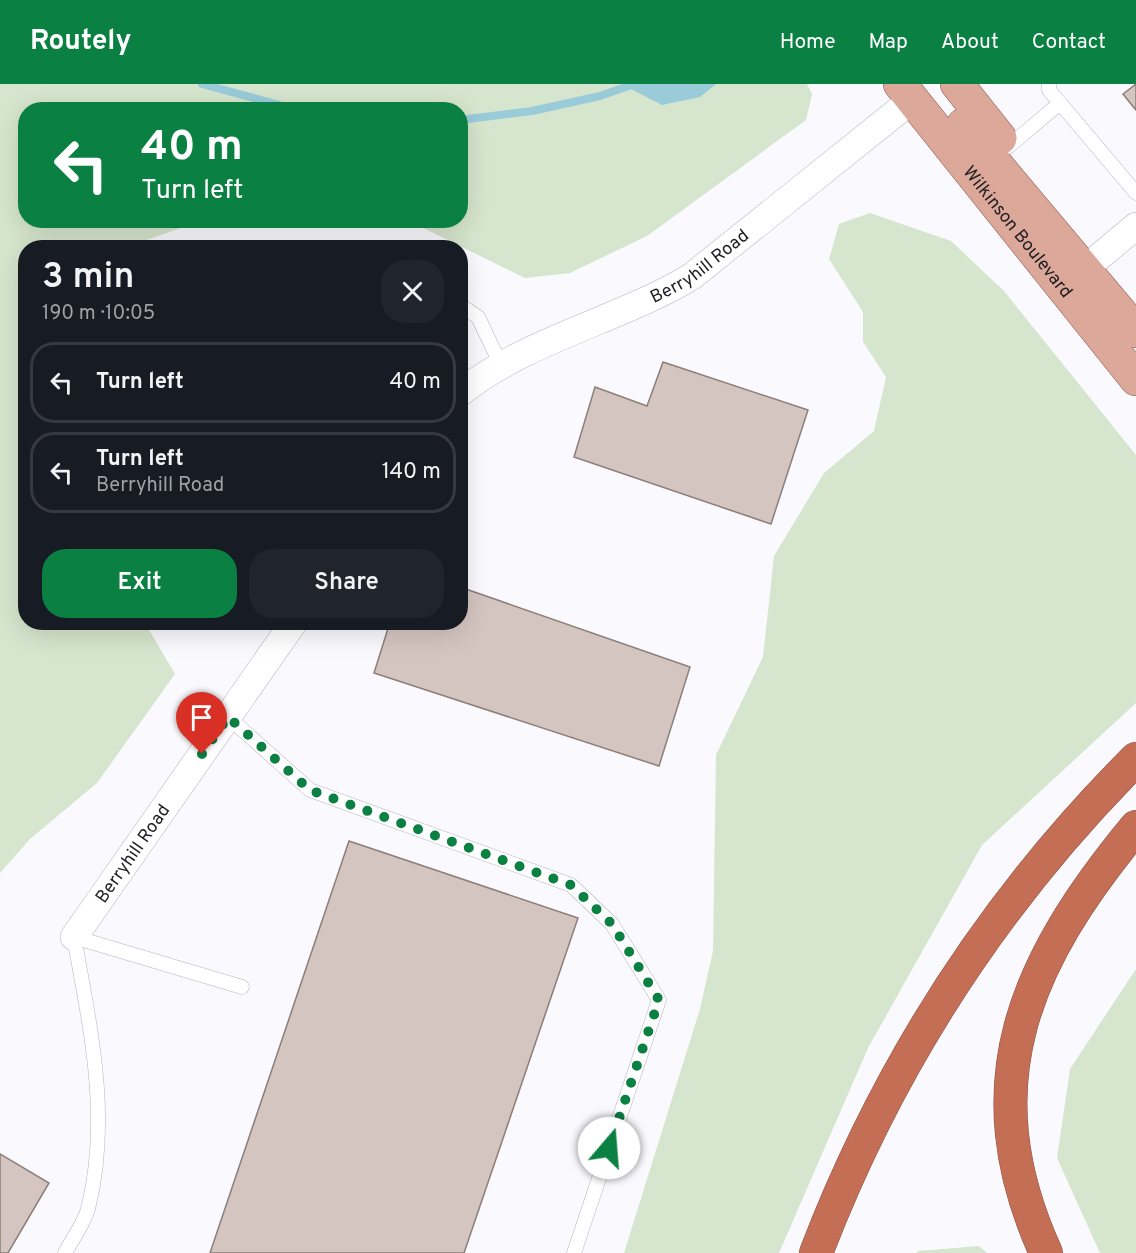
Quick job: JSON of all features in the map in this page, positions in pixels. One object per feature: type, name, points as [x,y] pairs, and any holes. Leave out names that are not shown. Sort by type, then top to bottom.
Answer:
[{"type":"highway","points":[[816,1253],[836,1200],[876,1113],[924,1027],[972,954],[1021,888],[1136,759]]},
{"type":"highway","points":[[1046,1253],[1028,1213],[1014,1163],[1010,1109],[1013,1057],[1023,1014],[1052,948],[1095,876],[1136,827]]},
{"type":"main road","points":[[957,84],[1136,301]]},
{"type":"main road","points":[[907,92],[928,96],[945,104],[1136,331]]},
{"type":"main road","name":"Wilkinson Boulevard","points":[[907,92],[1136,380]]},
{"type":"street","name":"Berryhill Road","points":[[468,387],[501,365],[666,292],[691,278],[907,92]]},
{"type":"street","points":[[1099,257],[1136,226]]},
{"type":"street","name":"Berryhill Road","points":[[74,936],[288,630]]},
{"type":"lane","points":[[1049,84],[1049,90],[1059,103],[1136,193]]},
{"type":"lane","points":[[1008,147],[1059,103]]},
{"type":"lane","points":[[468,310],[478,317],[501,365]]},
{"type":"lane","points":[[228,717],[310,790],[571,885],[612,924],[659,1000],[574,1253]]},
{"type":"lane","points":[[65,1253],[88,1210],[99,1135],[97,1067],[74,936],[242,987]]},
{"type":"green space","points":[[0,84],[807,84],[812,94],[806,120],[647,236],[570,273],[525,278],[468,250],[468,240],[448,240],[423,228],[468,228],[468,102],[18,102],[18,228],[180,228],[147,240],[18,240],[18,630],[149,630],[175,674],[97,783],[30,839],[0,873]]},
{"type":"green space","points":[[870,213],[951,241],[1004,291],[1136,455],[1136,703],[982,845],[868,1048],[779,1253],[624,1253],[700,1009],[713,951],[716,755],[763,657],[774,556],[824,473],[874,431],[886,377],[863,342],[863,312],[829,259],[839,224]]},
{"type":"green space","points":[[1136,969],[1136,1253],[1100,1253],[1057,1158],[1070,1069]]},
{"type":"green space","points":[[979,1246],[987,1253],[916,1253],[918,1251]]},
{"type":"water","points":[[630,84],[716,84],[700,97],[662,105],[629,88]]},
{"type":"building","points":[[1136,84],[1136,110],[1123,94]]},
{"type":"building","points":[[663,362],[808,410],[771,524],[574,457],[595,387],[647,406]]},
{"type":"building","points":[[468,590],[690,667],[659,766],[374,673],[387,630],[468,630]]},
{"type":"building","points":[[349,841],[578,918],[464,1253],[210,1253]]},
{"type":"building","points":[[0,1154],[49,1183],[8,1253],[0,1253]]},
{"type":"waterway","points":[[202,84],[268,102]]},
{"type":"waterway","points":[[468,119],[532,111],[600,96],[634,84]]},
{"type":"route","points":[[202,754],[228,717],[310,790],[571,885],[612,924],[659,1000],[609,1148]]}]
